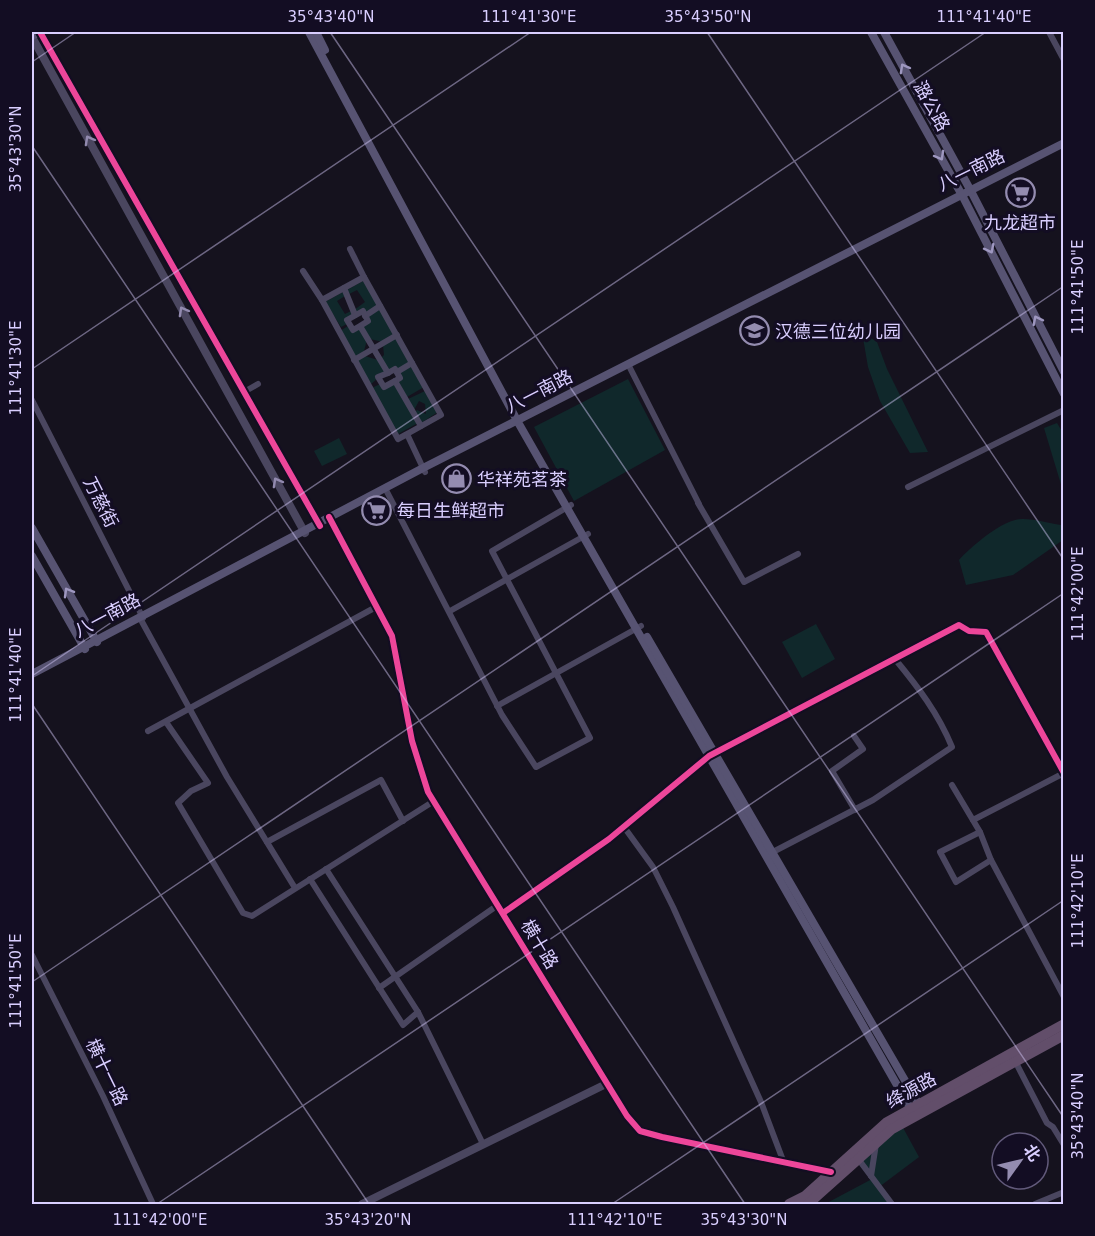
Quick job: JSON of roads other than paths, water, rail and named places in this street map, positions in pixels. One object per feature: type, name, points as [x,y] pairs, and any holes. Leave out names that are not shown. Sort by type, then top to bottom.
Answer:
[{"type":"highway","name":"绛源路","points":[[808,1204],[892,1129],[917,1110],[1064,1024]]},
{"type":"highway","name":"绛源路","points":[[789,1204],[805,1196],[887,1122],[917,1110],[1064,1035]]},
{"type":"main road","points":[[32,36],[39,32]]},
{"type":"main road","points":[[309,32],[520,422],[917,1110]]},
{"type":"main road","points":[[316,32],[520,422]]},
{"type":"main road","name":"潞公路","points":[[872,32],[962,195],[1064,394]]},
{"type":"main road","name":"潞公路","points":[[884,32],[971,191],[1064,372]]},
{"type":"main road","name":"八一南路","points":[[32,676],[319,524],[1064,144]]},
{"type":"main road","points":[[32,528],[97,641]]},
{"type":"main road","points":[[32,556],[85,648]]},
{"type":"street","points":[[39,32],[319,524]]},
{"type":"street","points":[[1048,32],[1064,60]]},
{"type":"street","points":[[32,36],[305,532]]},
{"type":"street","points":[[303,271],[322,300],[398,440],[441,415],[350,249]]},
{"type":"street","points":[[322,300],[364,277]]},
{"type":"street","points":[[344,288],[355,315]]},
{"type":"street","points":[[365,316],[380,306]]},
{"type":"street","points":[[363,311],[365,316],[368,321],[353,330],[347,320],[363,311]]},
{"type":"street","points":[[338,330],[350,324]]},
{"type":"street","points":[[360,326],[388,372]]},
{"type":"street","points":[[354,360],[397,335]]},
{"type":"street","points":[[397,372],[412,363]]},
{"type":"street","points":[[629,366],[699,503],[744,582],[798,554]]},
{"type":"street","points":[[395,369],[397,372],[400,378],[384,387],[378,377],[395,369]]},
{"type":"street","points":[[370,388],[381,381]]},
{"type":"street","points":[[395,381],[422,426]]},
{"type":"street","points":[[244,392],[258,384]]},
{"type":"street","name":"万慈街","points":[[32,400],[34,409],[189,709],[295,888]]},
{"type":"street","points":[[908,487],[1064,410]]},
{"type":"street","points":[[409,433],[407,434],[424,470]]},
{"type":"street","points":[[386,490],[497,706],[536,768],[590,738],[492,551],[569,506]]},
{"type":"street","name":"横十路","points":[[330,519],[392,636],[412,741],[428,792],[627,1116],[640,1131],[831,1172]]},
{"type":"street","points":[[450,611],[586,535]]},
{"type":"street","points":[[148,731],[376,607]]},
{"type":"street","points":[[503,913],[624,827],[712,755],[959,625],[969,631],[986,632],[1064,773],[973,820]]},
{"type":"street","points":[[497,706],[639,628]]},
{"type":"street","points":[[770,854],[855,810],[952,747],[943,725],[895,659]]},
{"type":"street","points":[[165,722],[208,783],[190,791],[178,803],[243,913],[252,916],[434,801]]},
{"type":"street","points":[[854,736],[863,749],[832,771],[855,810]]},
{"type":"street","points":[[267,842],[381,780],[403,820]]},
{"type":"street","points":[[952,785],[980,832],[991,860],[1064,997]]},
{"type":"street","points":[[624,827],[653,867],[673,907],[761,1102],[784,1163]]},
{"type":"street","points":[[980,832],[940,852],[956,882],[991,860]]},
{"type":"street","points":[[326,869],[418,1012],[483,1144]]},
{"type":"street","points":[[310,879],[403,1025],[418,1012]]},
{"type":"street","points":[[379,988],[498,905]]},
{"type":"street","name":"横十一路","points":[[32,955],[103,1096],[153,1204]]},
{"type":"street","points":[[1015,1061],[1047,1123],[1053,1127],[1064,1145]]},
{"type":"street","points":[[362,1204],[606,1084]]},
{"type":"street","points":[[870,1176],[876,1144]]},
{"type":"street","points":[[859,1160],[892,1204]]},
{"type":"street","points":[[1035,1204],[1064,1192]]},
{"type":"place","name":"九龙超市","points":[[1020,193]]},
{"type":"place","name":"汉德三位幼儿园","points":[[754,331]]},
{"type":"place","name":"华祥苑茗茶","points":[[456,479]]},
{"type":"place","name":"每日生鲜超市","points":[[376,510]]}]
